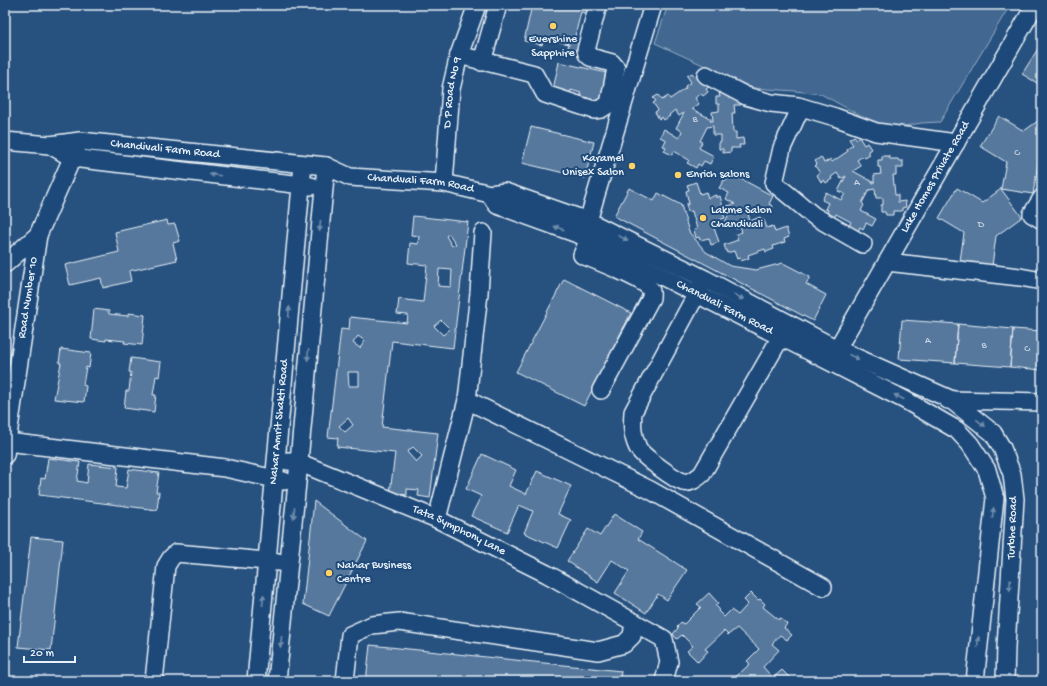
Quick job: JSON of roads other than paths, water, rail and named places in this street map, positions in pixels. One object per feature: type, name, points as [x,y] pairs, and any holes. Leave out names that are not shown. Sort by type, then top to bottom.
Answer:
[{"type":"street","name":"D P Road No 9","points":[[444,184],[450,89],[459,55],[477,5]]},
{"type":"street","points":[[482,62],[498,5]]},
{"type":"street","points":[[459,55],[534,74],[545,94],[594,110],[601,109],[609,104],[616,68],[612,63],[590,57],[587,54],[586,50],[598,5]]},
{"type":"street","points":[[587,232],[653,5]]},
{"type":"street","name":"Lake Homes Private Road","points":[[837,349],[1035,5]]},
{"type":"street","points":[[706,75],[746,96],[771,103],[801,107],[835,117],[876,132],[956,143]]},
{"type":"street","points":[[801,107],[782,148],[774,183],[814,216],[863,244]]},
{"type":"street","name":"Chandivali Farm Road","points":[[5,141],[50,145],[80,141],[326,166]]},
{"type":"street","points":[[5,264],[38,235],[80,141]]},
{"type":"street","points":[[50,145],[72,158],[271,182],[324,187],[350,178]]},
{"type":"street","name":"Nahar Amrit Shakti Road","points":[[256,681],[303,164]]},
{"type":"street","points":[[326,166],[350,178]]},
{"type":"street","name":"Nahar Amrit Shakti Road","points":[[277,681],[326,166]]},
{"type":"street","name":"Chandvali Farm Road","points":[[350,178],[444,184],[490,194],[505,192],[587,232],[653,252],[706,279],[785,330],[957,430],[970,444],[987,470],[995,498],[975,681]]},
{"type":"street","points":[[1042,198],[1032,214],[1042,220]]},
{"type":"street","name":"Chandvali Farm Road","points":[[587,232],[642,274],[837,349],[950,399]]},
{"type":"street","points":[[436,519],[467,400],[479,293],[483,233]]},
{"type":"street","name":"Road Number 10","points":[[6,449],[38,235]]},
{"type":"street","points":[[601,390],[652,298],[642,274],[653,252]]},
{"type":"street","points":[[887,262],[1020,277],[1042,281]]},
{"type":"street","points":[[706,279],[632,412],[632,432],[639,450],[655,465],[684,482],[693,481],[702,474],[785,330]]},
{"type":"street","points":[[923,411],[950,399],[1042,402]]},
{"type":"street","name":"Turbhe Road","points":[[950,399],[993,433],[1002,448],[1012,474],[1015,499],[1005,681]]},
{"type":"street","points":[[467,400],[650,490],[823,587]]},
{"type":"street","points":[[6,449],[225,468],[297,483]]},
{"type":"street","name":"Tata Symphony Lane","points":[[276,459],[298,462],[436,519],[547,574],[664,639],[669,662],[664,681]]},
{"type":"street","points":[[154,681],[166,566],[170,558],[176,553],[289,563]]},
{"type":"street","points":[[345,681],[350,635],[372,625],[399,622],[598,650],[624,644],[632,636],[634,622]]},
{"type":"place","name":"Evershine Sapphire","points":[[553,26]]},
{"type":"place","name":"Karamel Unisex Salon","points":[[632,166]]},
{"type":"place","name":"Enrich salons","points":[[678,175]]},
{"type":"place","name":"Lakme Salon Chandivali","points":[[703,218]]},
{"type":"place","name":"Nahar Business Centre","points":[[329,573]]}]
